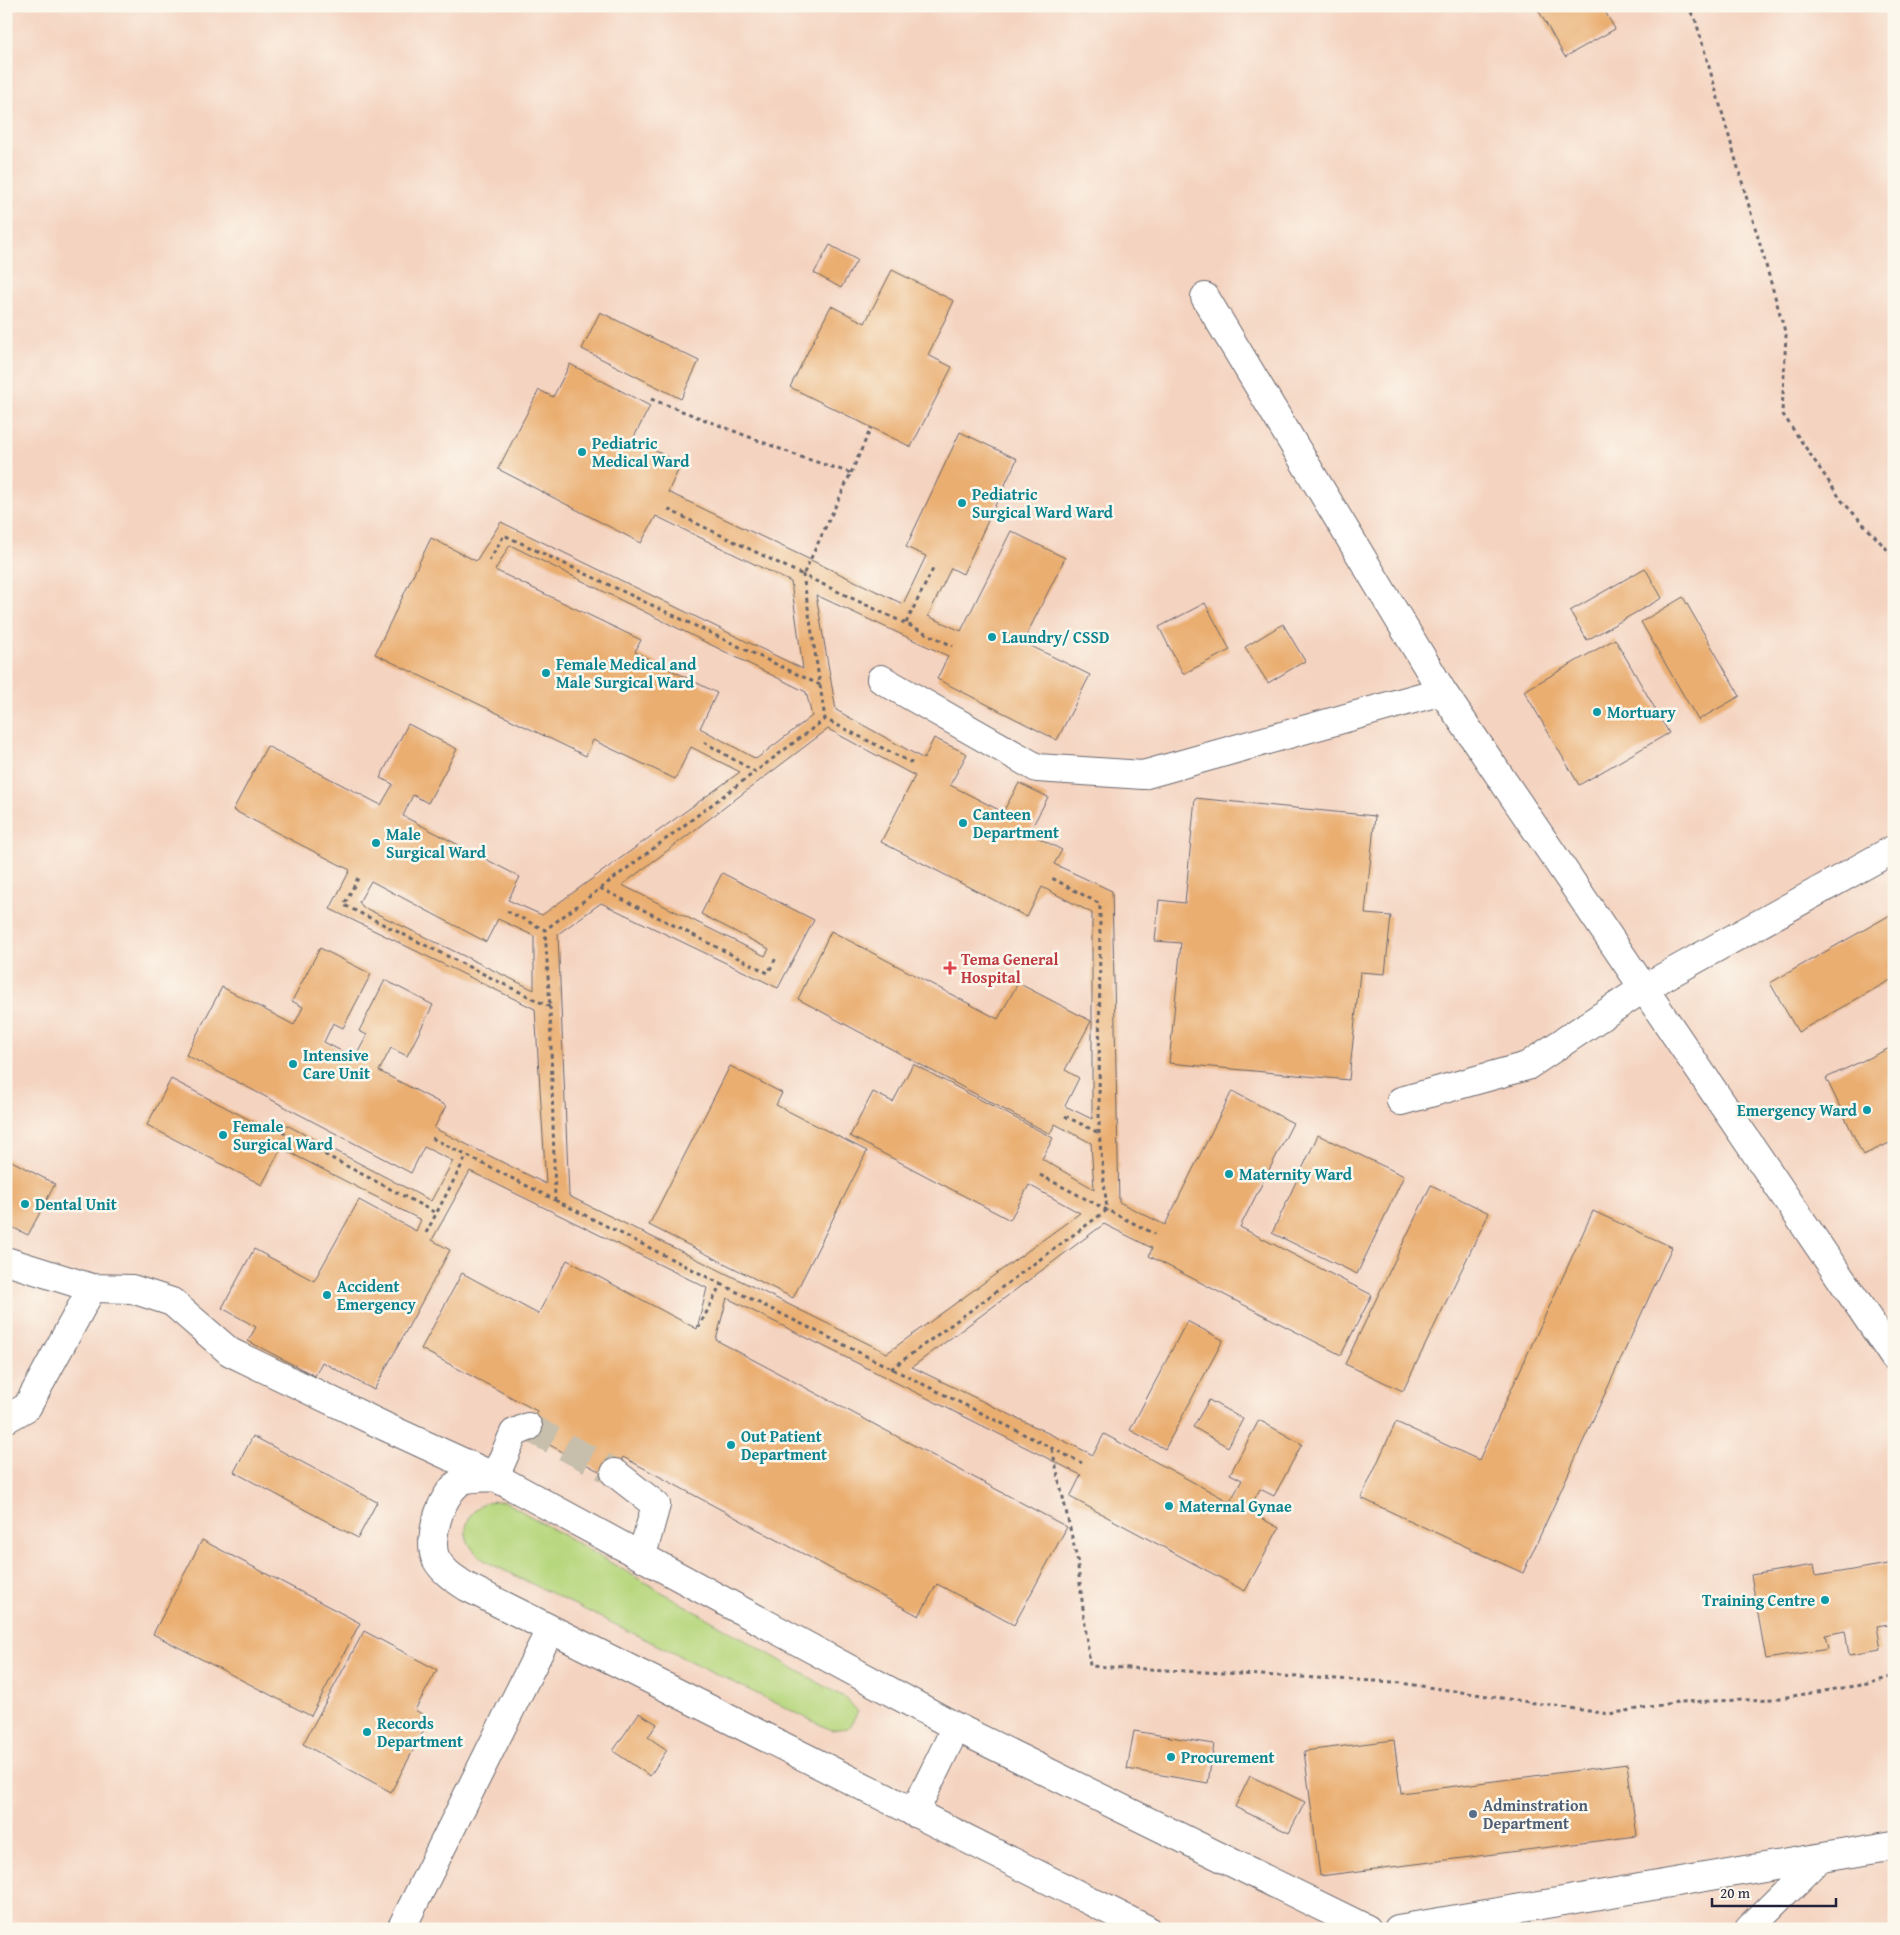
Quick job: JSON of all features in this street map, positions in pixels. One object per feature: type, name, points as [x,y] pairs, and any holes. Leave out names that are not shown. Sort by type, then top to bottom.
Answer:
[{"type":"street","points":[[1205,297],[1442,691],[1894,1357]]},
{"type":"street","points":[[880,679],[1037,768],[1144,775],[1442,691]]},
{"type":"street","points":[[1402,1101],[1526,1066],[1644,988],[1894,849]]},
{"type":"street","points":[[6,1261],[92,1288],[132,1289],[172,1302],[230,1352],[495,1477],[642,1555],[956,1727],[1367,1929]]},
{"type":"street","points":[[6,1419],[27,1407],[92,1288]]},
{"type":"street","points":[[495,1477],[514,1433],[528,1427]]},
{"type":"street","points":[[614,1473],[656,1505],[642,1555]]},
{"type":"street","points":[[495,1477],[463,1480],[446,1496],[435,1524],[434,1556],[443,1571],[467,1588],[1146,1929]]},
{"type":"street","points":[[401,1929],[550,1630]]},
{"type":"street","points":[[914,1813],[956,1727]]},
{"type":"street","points":[[1398,1929],[1894,1845]]},
{"type":"street","points":[[1749,1929],[1820,1858]]},
{"type":"path","points":[[1686,6],[1694,18],[1786,334],[1782,414],[1842,501],[1894,557]]},
{"type":"path","points":[[651,398],[801,457],[851,474]]},
{"type":"path","points":[[825,719],[804,575],[871,428]]},
{"type":"path","points":[[667,509],[953,646]]},
{"type":"path","points":[[489,561],[504,535],[820,685]]},
{"type":"path","points":[[906,624],[934,567]]},
{"type":"path","points":[[825,719],[914,764]]},
{"type":"path","points":[[545,930],[825,719]]},
{"type":"path","points":[[704,742],[756,772]]},
{"type":"path","points":[[1050,877],[1100,904],[1099,1133],[1107,1210]]},
{"type":"path","points":[[358,878],[344,905],[550,1007]]},
{"type":"path","points":[[600,888],[768,974],[776,956]]},
{"type":"path","points":[[506,910],[545,930]]},
{"type":"path","points":[[545,930],[550,1007],[555,1200]]},
{"type":"path","points":[[1065,1116],[1099,1133]]},
{"type":"path","points":[[282,1132],[436,1213]]},
{"type":"path","points":[[432,1138],[1082,1463]]},
{"type":"path","points":[[426,1233],[467,1155]]},
{"type":"path","points":[[1040,1175],[1155,1234]]},
{"type":"path","points":[[891,1369],[1107,1210]]},
{"type":"path","points":[[699,1327],[721,1284]]},
{"type":"path","points":[[1052,1449],[1077,1559],[1090,1666],[1394,1682],[1609,1714],[1678,1702],[1774,1699],[1867,1684],[1894,1676]]},
{"type":"shaded area","name":"Tema General Hospital","points":[[6,6],[1894,6],[1894,1929],[6,1929]]},
{"type":"green space","points":[[492,1501],[504,1501],[847,1699],[858,1712],[848,1728],[831,1730],[485,1561],[471,1547],[466,1534],[466,1528],[470,1516],[479,1507]]},
{"type":"building","points":[[1536,6],[1602,6],[1615,29],[1565,57]]},
{"type":"building","points":[[830,245],[857,260],[841,288],[814,273]]},
{"type":"building","points":[[892,270],[954,301],[928,355],[952,367],[911,447],[790,387],[831,306],[865,323]]},
{"type":"building","points":[[600,312],[699,361],[681,399],[582,349]]},
{"type":"building","points":[[570,364],[650,406],[633,439],[681,464],[668,492],[903,604],[926,556],[906,547],[960,432],[1017,459],[963,574],[951,568],[928,616],[961,631],[1011,531],[1065,558],[1023,642],[1090,675],[1057,740],[937,679],[948,656],[816,595],[836,710],[924,759],[934,738],[967,754],[950,785],[1003,812],[1019,783],[1048,797],[1029,833],[1062,850],[1054,864],[1112,891],[1119,1202],[1165,1225],[1232,1091],[1293,1123],[1240,1227],[1372,1295],[1341,1355],[1149,1256],[1152,1248],[1104,1224],[912,1367],[1093,1455],[1104,1434],[1230,1502],[1242,1480],[1230,1474],[1259,1420],[1302,1444],[1274,1496],[1260,1489],[1248,1511],[1279,1528],[1245,1591],[1070,1497],[1081,1475],[727,1298],[716,1340],[1067,1527],[1014,1625],[937,1584],[919,1616],[623,1457],[612,1478],[525,1432],[537,1411],[421,1349],[462,1273],[538,1314],[567,1260],[697,1329],[707,1288],[470,1171],[432,1240],[450,1250],[374,1390],[322,1362],[315,1376],[248,1341],[256,1327],[222,1308],[254,1249],[314,1281],[359,1200],[416,1231],[421,1220],[281,1148],[262,1185],[147,1125],[171,1079],[273,1132],[279,1121],[431,1201],[453,1161],[424,1147],[411,1173],[186,1055],[222,987],[294,1025],[303,1007],[292,1001],[320,948],[371,974],[343,1028],[333,1023],[324,1042],[355,1058],[367,1035],[359,1031],[385,980],[433,1005],[407,1056],[391,1048],[379,1071],[446,1106],[434,1128],[546,1184],[535,1009],[330,909],[350,870],[233,810],[267,746],[381,805],[393,784],[380,778],[408,724],[457,749],[428,803],[413,795],[403,816],[520,877],[508,900],[542,915],[740,772],[691,747],[675,779],[593,740],[586,756],[375,654],[431,538],[476,561],[501,522],[803,669],[791,582],[656,516],[641,543],[498,469],[539,390],[553,397]],"holes":[[[510,545],[806,692],[812,716],[756,759],[700,728],[717,693],[635,652],[641,640],[495,570]],[[828,729],[915,776],[881,842],[1027,917],[1042,887],[1092,913],[1092,1119],[1065,1106],[1079,1078],[1065,1070],[1091,1021],[1018,983],[998,1019],[831,931],[798,999],[1050,1134],[1055,1124],[1091,1143],[1094,1189],[1042,1159],[1053,1138],[913,1064],[893,1102],[873,1092],[850,1136],[1010,1220],[1029,1185],[1080,1213],[887,1353],[569,1196],[558,934],[601,903],[778,988],[814,920],[722,873],[701,914],[769,949],[765,956],[622,885]],[[371,881],[486,942],[498,919],[534,936],[534,990],[363,907],[359,902]]]},
{"type":"building","points":[[1645,568],[1662,598],[1587,640],[1570,611]]},
{"type":"building","points":[[1683,597],[1740,696],[1698,720],[1641,622]]},
{"type":"building","points":[[1205,603],[1230,650],[1183,674],[1159,627]]},
{"type":"building","points":[[1283,624],[1305,661],[1268,683],[1245,647]]},
{"type":"building","name":"Mortuary","points":[[1615,639],[1669,733],[1579,785],[1524,691]]},
{"type":"building","points":[[1195,798],[1375,816],[1365,914],[1391,916],[1385,974],[1360,972],[1349,1080],[1169,1063],[1181,943],[1155,941],[1159,900],[1185,903]]},
{"type":"building","points":[[1892,914],[1894,918],[1894,978],[1798,1032],[1770,983]]},
{"type":"building","name":"Emergency Ward","points":[[1894,1046],[1894,1141],[1863,1155],[1826,1078]]},
{"type":"building","points":[[730,1066],[782,1093],[776,1105],[867,1151],[793,1298],[649,1225]]},
{"type":"building","points":[[1318,1135],[1404,1176],[1357,1274],[1272,1233]]},
{"type":"building","name":"Dental Unit","points":[[6,1158],[55,1184],[28,1235],[6,1224]]},
{"type":"building","points":[[1431,1185],[1489,1213],[1403,1391],[1345,1364]]},
{"type":"building","points":[[1593,1211],[1672,1247],[1523,1573],[1361,1498],[1396,1422],[1479,1460]]},
{"type":"building","points":[[1187,1321],[1223,1340],[1165,1449],[1130,1430]]},
{"type":"building","points":[[1209,1400],[1243,1419],[1228,1447],[1193,1427]]},
{"type":"building","points":[[253,1436],[377,1502],[358,1538],[234,1472]]},
{"type":"building","points":[[202,1540],[360,1623],[311,1716],[153,1634]]},
{"type":"building","name":"Training Centre","points":[[1894,1563],[1894,1623],[1877,1626],[1881,1650],[1849,1655],[1845,1631],[1825,1635],[1828,1649],[1766,1659],[1751,1575],[1814,1565],[1816,1576]]},
{"type":"building","name":"Records Department","points":[[364,1631],[437,1670],[415,1710],[430,1719],[391,1792],[303,1744]]},
{"type":"building","points":[[639,1713],[657,1724],[648,1737],[667,1750],[650,1776],[613,1751]]},
{"type":"building","name":"Procurement","points":[[1134,1731],[1214,1744],[1208,1783],[1127,1769]]},
{"type":"building","name":"Adminstration Department","points":[[1394,1740],[1401,1793],[1627,1764],[1637,1836],[1320,1876],[1304,1751]]},
{"type":"building","points":[[1250,1776],[1305,1802],[1289,1833],[1235,1807]]},
{"type":"tunnel","points":[[528,1427],[615,1473]]},
{"type":"place","name":"Pediatric Medical Ward","points":[[582,452]]},
{"type":"place","name":"Pediatric Surgical Ward Ward","points":[[962,503]]},
{"type":"place","name":"Laundry/ CSSD","points":[[992,637]]},
{"type":"place","name":"Female Medical and Male Surgical Ward","points":[[546,673]]},
{"type":"place","name":"Mortuary","points":[[1597,712]]},
{"type":"place","name":"Canteen Department","points":[[963,823]]},
{"type":"place","name":"Male Surgical Ward","points":[[376,843]]},
{"type":"place","name":"Tema General Hospital","points":[[950,968]]},
{"type":"place","name":"Intensive Care Unit","points":[[293,1064]]},
{"type":"place","name":"Emergency Ward","points":[[1867,1110]]},
{"type":"place","name":"Female Surgical Ward","points":[[223,1135]]},
{"type":"place","name":"Maternity Ward","points":[[1229,1174]]},
{"type":"place","name":"Dental Unit","points":[[25,1204]]},
{"type":"place","name":"Accident Emergency","points":[[327,1295]]},
{"type":"place","name":"Out Patient Department","points":[[731,1445]]},
{"type":"place","name":"Maternal Gynae","points":[[1169,1506]]},
{"type":"place","name":"Training Centre","points":[[1825,1600]]},
{"type":"place","name":"Records Department","points":[[367,1732]]},
{"type":"place","name":"Procurement","points":[[1171,1757]]},
{"type":"place","name":"Adminstration Department","points":[[1473,1814]]}]
